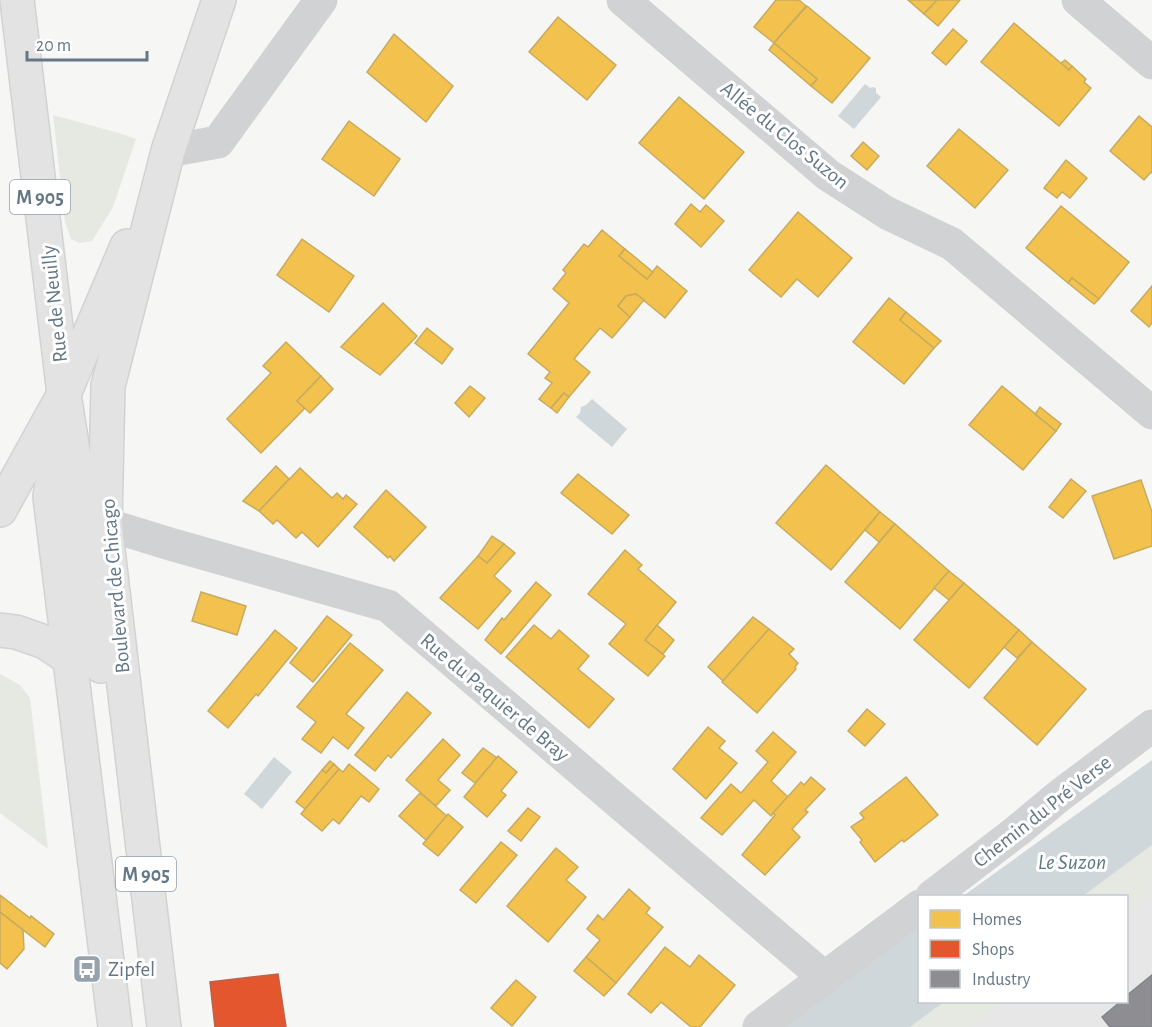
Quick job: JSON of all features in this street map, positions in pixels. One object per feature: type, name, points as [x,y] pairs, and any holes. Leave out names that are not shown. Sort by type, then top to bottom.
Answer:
[{"type":"main road","name":"Rue de Neuilly","points":[[17,0],[64,394]]},
{"type":"main road","points":[[0,510],[64,394],[168,151],[219,0]]},
{"type":"main road","name":"Boulevard de Chicago","points":[[164,1027],[105,524],[108,386],[168,151]]},
{"type":"main road","points":[[64,394],[50,497],[115,1027]]},
{"type":"main road","points":[[64,394],[98,659],[129,722]]},
{"type":"main road","points":[[0,630],[16,632],[45,642],[69,658]]},
{"type":"street","points":[[168,151],[218,142],[321,0]]},
{"type":"street","name":"Allée du Clos Suzon","points":[[622,0],[828,175],[887,213],[952,244],[1152,413]]},
{"type":"street","points":[[1078,0],[1152,63]]},
{"type":"street","name":"Rue du Paquier de Bray","points":[[105,524],[388,606],[825,978]]},
{"type":"street","name":"Chemin du Pré Verse","points":[[935,895],[1059,796],[1152,726]]},
{"type":"street","points":[[759,1027],[918,908]]},
{"type":"shaded area","points":[[53,115],[136,139],[113,207],[92,241],[80,243],[71,239],[65,222]]},
{"type":"shaded area","points":[[0,674],[20,685],[30,698],[48,849],[0,813]]},
{"type":"shaded area","points":[[1152,845],[1152,890],[1128,908],[1128,895],[1084,895]]},
{"type":"shaded area","points":[[1152,890],[1152,1027],[970,1027],[1003,1003],[1128,1003],[1128,908]]},
{"type":"shaded area","points":[[943,1003],[1003,1003],[970,1027],[910,1027]]},
{"type":"water","points":[[865,84],[870,88],[876,88],[876,93],[881,97],[854,129],[838,116]]},
{"type":"water","points":[[592,399],[627,429],[612,447],[576,417],[581,407]]},
{"type":"water","points":[[274,757],[292,772],[262,809],[244,794]]},
{"type":"water","name":"Le Suzon","points":[[1152,760],[1152,845],[1084,895],[964,895]]},
{"type":"water","points":[[918,928],[918,1003],[943,1003],[910,1027],[781,1027]]},
{"type":"building: Homes","points":[[776,0],[799,0],[806,6],[774,43],[754,27]]},
{"type":"building: Homes","points":[[908,0],[937,0],[924,14]]},
{"type":"building: Homes","points":[[937,0],[960,0],[938,26],[924,14]]},
{"type":"building: Homes","points":[[807,6],[870,58],[832,103],[811,86],[817,79],[774,43]]},
{"type":"building: Homes","points":[[558,17],[616,65],[587,100],[529,52]]},
{"type":"building: Homes","points":[[1014,23],[1069,70],[1072,66],[1086,79],[1084,82],[1091,88],[1059,126],[981,62]]},
{"type":"building: Homes","points":[[953,29],[967,41],[946,65],[932,53]]},
{"type":"building: Homes","points":[[394,34],[453,86],[426,122],[367,72]]},
{"type":"building: Homes","points":[[774,43],[817,79],[811,86],[769,50]]},
{"type":"building: Homes","points":[[1065,60],[1072,66],[1069,70],[1061,63]]},
{"type":"building: Homes","points":[[679,97],[744,152],[704,199],[639,143]]},
{"type":"building: Homes","points":[[1139,116],[1152,127],[1152,173],[1144,180],[1110,151]]},
{"type":"building: Homes","points":[[349,121],[400,159],[374,196],[322,159]]},
{"type":"building: Homes","points":[[959,129],[1008,170],[975,208],[927,166]]},
{"type":"building: Homes","points":[[863,142],[879,156],[867,170],[851,156]]},
{"type":"building: Homes","points":[[1066,160],[1087,178],[1070,198],[1062,192],[1057,198],[1044,188]]},
{"type":"building: Homes","points":[[691,204],[700,212],[706,205],[724,221],[701,247],[675,224]]},
{"type":"building: Homes","points":[[1061,206],[1129,262],[1099,299],[1072,278],[1068,283],[1026,248]]},
{"type":"building: Homes","points":[[798,212],[852,258],[818,297],[797,279],[781,297],[749,270]]},
{"type":"building: Homes","points":[[602,230],[625,249],[619,256],[647,279],[657,266],[687,291],[665,318],[636,294],[626,296],[618,306],[630,317],[612,338],[600,328],[574,359],[590,372],[569,397],[564,393],[551,408],[539,399],[552,383],[545,378],[550,372],[528,354],[569,303],[553,289],[566,273],[563,270],[584,244],[588,247]]},
{"type":"building: Homes","points":[[302,239],[354,276],[329,312],[277,275]]},
{"type":"building: Homes","points":[[625,249],[653,272],[647,279],[619,256]]},
{"type":"building: Homes","points":[[1072,278],[1099,299],[1094,304],[1068,283]]},
{"type":"building: Homes","points":[[1152,286],[1152,323],[1149,327],[1131,311]]},
{"type":"building: Homes","points":[[636,294],[644,300],[630,317],[618,306],[626,296]]},
{"type":"building: Homes","points":[[889,298],[906,312],[900,320],[934,348],[904,384],[853,342]]},
{"type":"building: Homes","points":[[383,303],[417,336],[380,375],[341,347]]},
{"type":"building: Homes","points":[[906,312],[941,341],[934,348],[900,320]]},
{"type":"building: Homes","points":[[427,328],[453,349],[442,364],[415,343]]},
{"type":"building: Homes","points":[[286,342],[321,376],[297,401],[305,408],[261,453],[227,419],[271,373],[263,366]]},
{"type":"building: Homes","points":[[321,376],[333,389],[310,413],[297,401]]},
{"type":"building: Homes","points":[[470,386],[485,398],[469,417],[455,403]]},
{"type":"building: Homes","points":[[1002,386],[1056,431],[1023,470],[969,425]]},
{"type":"building: Homes","points":[[564,393],[569,397],[557,413],[551,408]]},
{"type":"building: Homes","points":[[1040,407],[1061,424],[1056,431],[1035,414]]},
{"type":"building: Homes","points":[[826,465],[880,512],[831,570],[776,523]]},
{"type":"building: Homes","points":[[276,466],[289,479],[259,511],[243,501]]},
{"type":"building: Homes","points":[[300,468],[332,498],[337,493],[343,499],[346,495],[357,504],[318,547],[302,532],[296,538],[277,520],[273,524],[259,511]]},
{"type":"building: Homes","points":[[578,474],[629,515],[612,534],[561,493]]},
{"type":"building: Homes","points":[[1071,479],[1086,491],[1063,518],[1049,507]]},
{"type":"building: Homes","points":[[1141,480],[1152,512],[1152,546],[1114,559],[1092,496]]},
{"type":"building: Homes","points":[[386,490],[426,527],[394,561],[354,527]]},
{"type":"building: Homes","points":[[880,512],[895,524],[879,542],[865,530]]},
{"type":"building: Homes","points":[[895,524],[949,571],[900,629],[845,582]]},
{"type":"building: Homes","points":[[492,536],[504,544],[487,563],[478,556]]},
{"type":"building: Homes","points":[[504,544],[515,553],[494,576],[511,591],[478,629],[440,598],[478,556],[487,563]]},
{"type":"building: Homes","points":[[625,550],[642,565],[638,569],[676,602],[645,640],[665,656],[648,676],[609,644],[626,624],[588,594]]},
{"type":"building: Homes","points":[[949,571],[964,583],[949,600],[934,588]]},
{"type":"building: Homes","points":[[536,582],[551,595],[501,654],[485,640]]},
{"type":"building: Homes","points":[[964,583],[1019,630],[969,688],[914,640]]},
{"type":"building: Homes","points":[[201,592],[246,606],[237,635],[192,621]]},
{"type":"building: Homes","points":[[327,616],[352,635],[313,682],[290,663]]},
{"type":"building: Homes","points":[[753,617],[769,629],[723,681],[708,667]]},
{"type":"building: Homes","points":[[534,625],[551,639],[559,630],[589,656],[578,669],[614,699],[589,728],[506,657]]},
{"type":"building: Homes","points":[[657,625],[674,640],[663,654],[645,640]]},
{"type":"building: Homes","points":[[769,629],[794,649],[789,654],[798,663],[796,669],[757,713],[722,682]]},
{"type":"building: Homes","points":[[275,630],[297,648],[258,696],[256,694],[228,728],[208,711]]},
{"type":"building: Homes","points":[[1019,630],[1032,642],[1017,658],[1004,647]]},
{"type":"building: Homes","points":[[1032,642],[1086,689],[1037,745],[984,698]]},
{"type":"building: Homes","points":[[350,643],[383,670],[346,714],[364,728],[348,749],[333,737],[321,753],[302,739],[316,722],[297,707]]},
{"type":"building: Homes","points":[[407,692],[431,713],[391,758],[388,755],[375,771],[355,755]]},
{"type":"building: Homes","points":[[867,709],[885,724],[865,746],[848,731]]},
{"type":"building: Homes","points":[[708,727],[725,741],[719,748],[737,763],[706,799],[673,769]]},
{"type":"building: Homes","points":[[773,732],[796,752],[771,781],[788,797],[771,816],[754,800],[722,835],[701,818],[731,784],[741,793],[768,762],[756,751]]},
{"type":"building: Homes","points":[[443,739],[460,755],[438,780],[450,790],[436,806],[406,780]]},
{"type":"building: Homes","points":[[483,748],[497,758],[475,783],[462,773]]},
{"type":"building: Homes","points":[[498,756],[517,772],[501,791],[506,795],[487,817],[464,797]]},
{"type":"building: Homes","points":[[330,761],[334,764],[326,773],[322,770]]},
{"type":"building: Homes","points":[[334,764],[339,769],[305,809],[296,802],[322,770],[326,773]]},
{"type":"building: Homes","points":[[349,764],[379,789],[369,802],[361,796],[339,824],[333,819],[322,831],[301,814],[339,769],[343,772]]},
{"type":"building: Homes","points":[[811,777],[825,789],[805,810],[808,812],[792,829],[800,837],[765,875],[742,855],[775,815],[773,813],[801,782],[804,785]]},
{"type":"building: Homes","points":[[906,777],[938,815],[875,862],[851,827],[864,818],[860,813]]},
{"type":"building: Homes","points":[[420,793],[447,816],[426,840],[399,816]]},
{"type":"building: Homes","points":[[528,808],[540,817],[521,841],[508,831]]},
{"type":"building: Homes","points":[[448,814],[463,827],[438,856],[423,844]]},
{"type":"building: Homes","points":[[501,842],[517,855],[476,903],[460,890]]},
{"type":"building: Homes","points":[[556,848],[578,867],[566,880],[586,897],[548,942],[507,906]]},
{"type":"building: Homes","points":[[629,889],[650,908],[646,913],[663,927],[616,983],[586,957],[600,940],[587,929],[598,915],[603,920]]},
{"type":"building: Homes","points":[[0,895],[54,934],[45,947],[0,912]]},
{"type":"building: Homes","points":[[0,912],[23,930],[24,949],[7,969],[0,963]]},
{"type":"building: Homes","points":[[665,947],[690,967],[699,955],[735,985],[700,1027],[691,1027],[661,1002],[651,1013],[628,994]]},
{"type":"building: Homes","points":[[586,957],[616,983],[604,996],[574,971]]},
{"type":"building: Homes","points":[[516,980],[536,997],[512,1026],[491,1008]]},
{"type":"building: Shops","points":[[278,974],[286,1027],[215,1027],[210,982]]},
{"type":"building: Industry","points":[[1152,975],[1152,1027],[1110,1027],[1102,1017],[1119,1003],[1128,1003],[1128,994]]},
{"type":"place","name":"Zipfel","points":[[87,969]]}]
